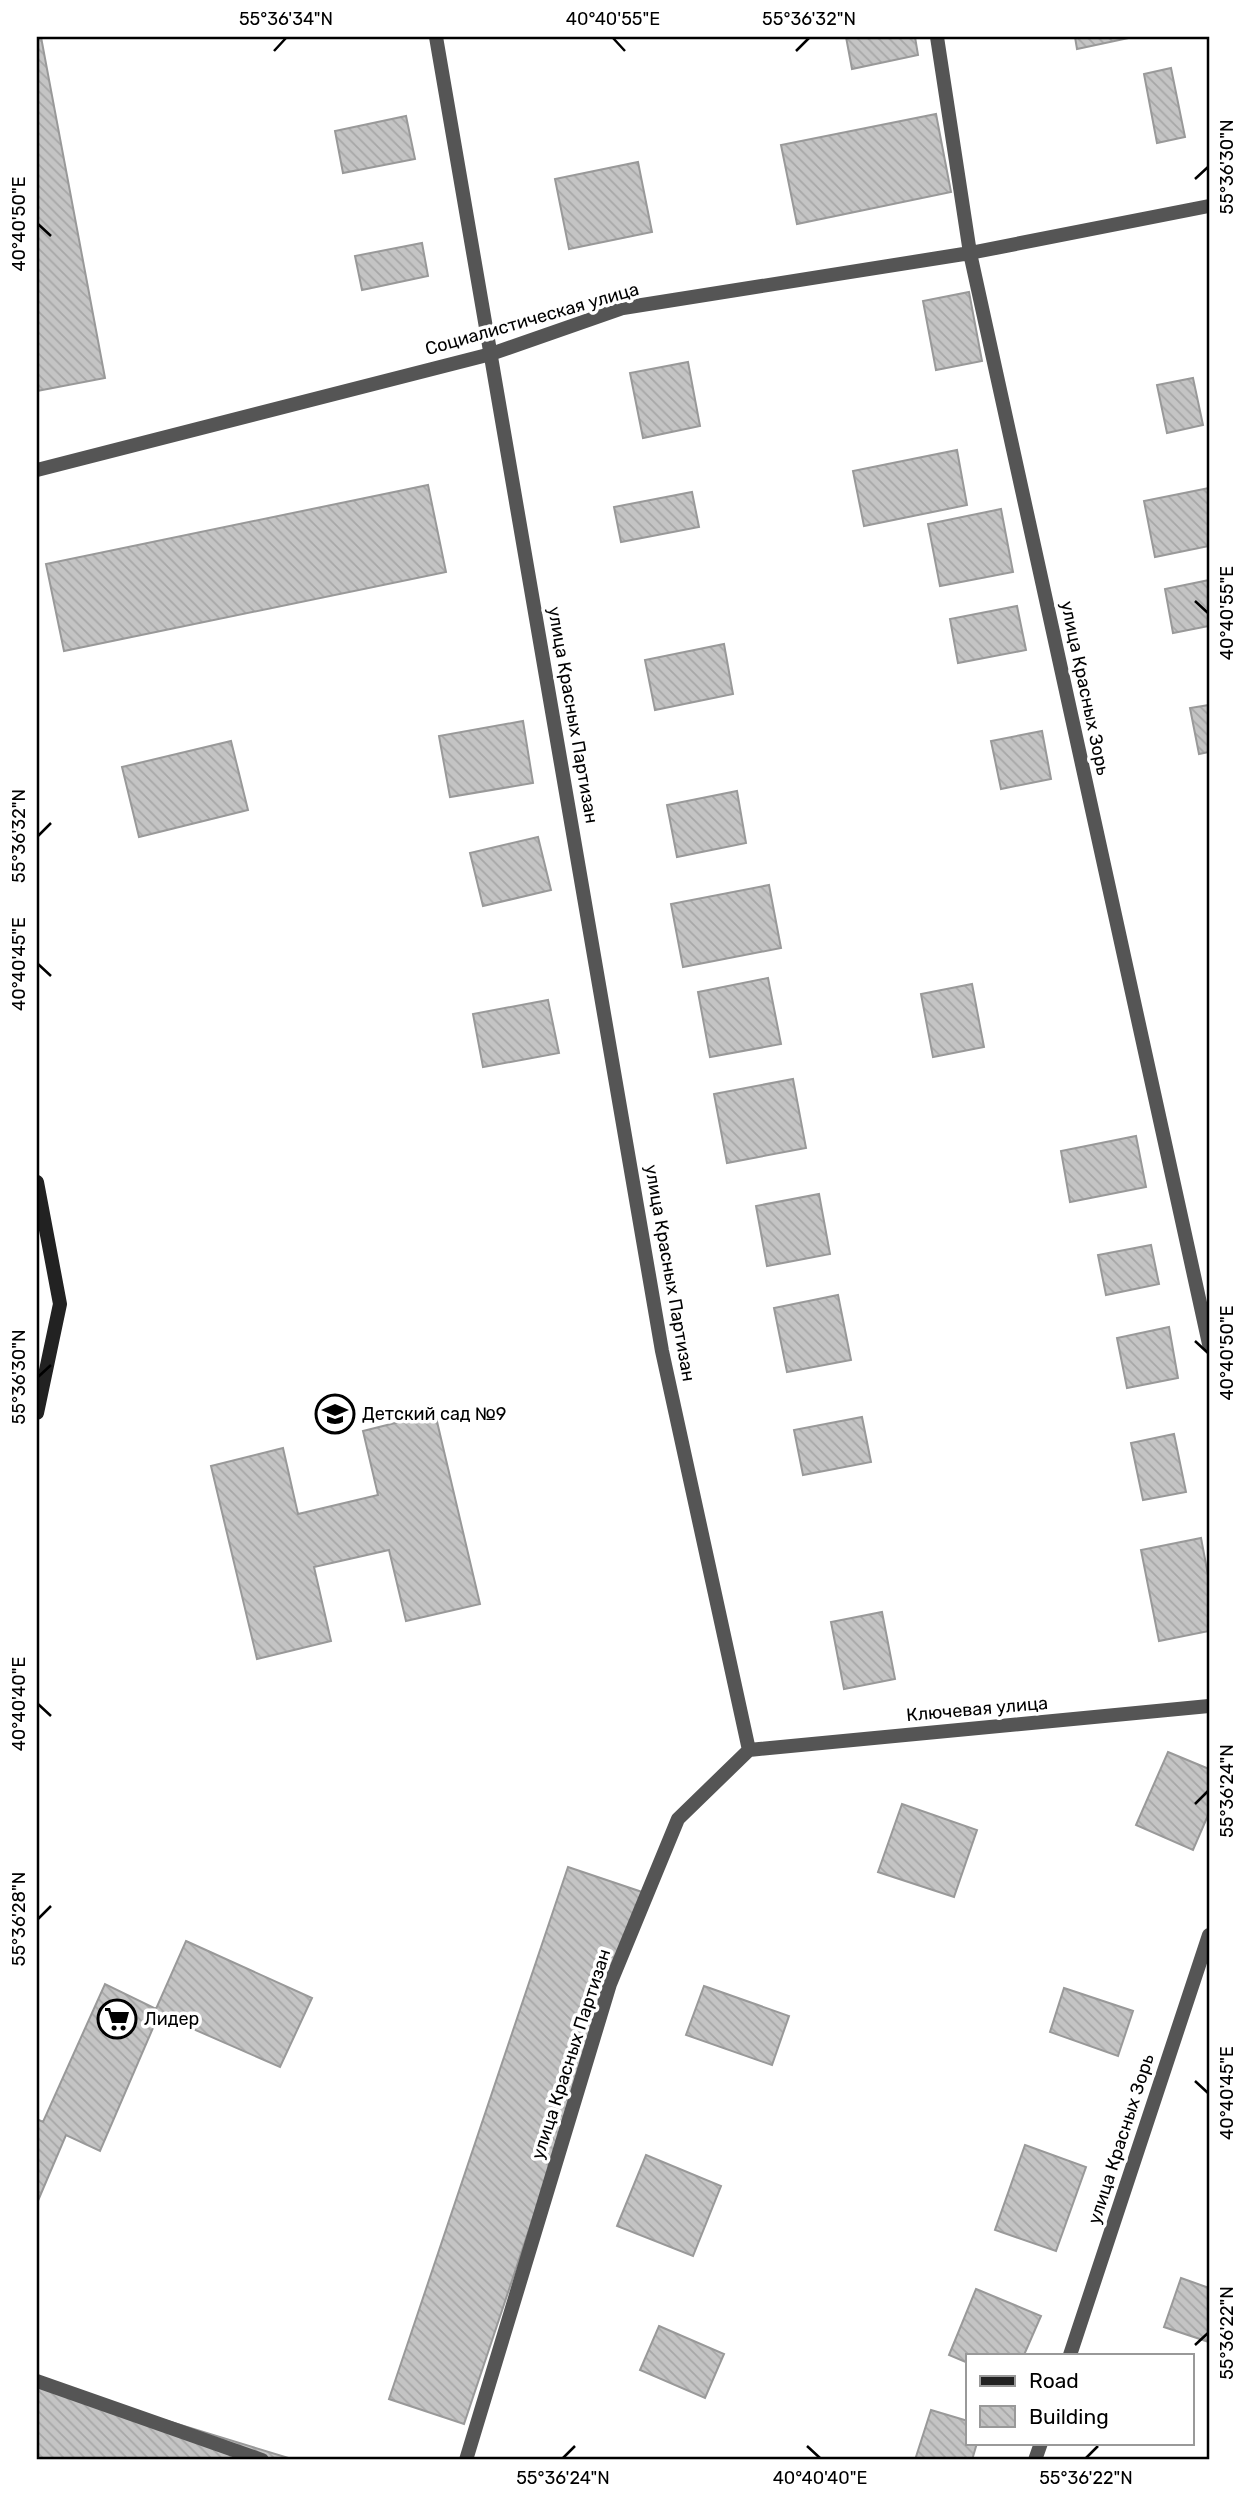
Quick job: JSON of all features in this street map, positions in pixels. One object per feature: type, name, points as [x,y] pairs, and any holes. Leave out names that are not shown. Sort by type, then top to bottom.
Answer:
[{"type":"main road","points":[[37,1182],[60,1304],[37,1413]]},
{"type":"street","name":"улица Красных Партизан","points":[[436,37],[662,1350],[749,1750],[678,1819],[610,1984],[466,2460]]},
{"type":"street","name":"улица Красных Зорь","points":[[937,37],[970,253],[1209,1344]]},
{"type":"street","name":"Социалистическая улица","points":[[37,470],[491,354],[623,308],[970,253],[1209,205]]},
{"type":"street","name":"Ключевая улица","points":[[749,1750],[1209,1706]]},
{"type":"street","name":"улица Красных Зорь","points":[[1070,2354],[1209,1934]]},
{"type":"street","points":[[37,2381],[262,2460]]},
{"type":"building","points":[[37,37],[41,37],[105,378],[37,391]]},
{"type":"building","points":[[846,37],[915,37],[918,55],[852,69]]},
{"type":"building","points":[[1075,37],[1128,37],[1129,38],[1077,49]]},
{"type":"building","points":[[1171,68],[1185,137],[1157,143],[1144,74]]},
{"type":"building","points":[[936,114],[951,192],[797,224],[781,145]]},
{"type":"building","points":[[406,116],[415,159],[343,173],[335,131]]},
{"type":"building","points":[[638,162],[652,232],[569,249],[555,179]]},
{"type":"building","points":[[422,243],[428,276],[362,290],[355,256]]},
{"type":"building","points":[[969,292],[982,361],[936,370],[923,301]]},
{"type":"building","points":[[688,362],[700,426],[643,438],[630,373]]},
{"type":"building","points":[[1193,378],[1203,425],[1167,433],[1157,385]]},
{"type":"building","points":[[957,450],[967,505],[864,526],[853,471]]},
{"type":"building","points":[[428,485],[446,572],[64,651],[46,564]]},
{"type":"building","points":[[1209,488],[1209,546],[1155,557],[1144,501]]},
{"type":"building","points":[[692,492],[699,527],[621,542],[614,507]]},
{"type":"building","points":[[1001,509],[1013,572],[940,586],[928,524]]},
{"type":"building","points":[[1209,580],[1209,626],[1173,633],[1165,589]]},
{"type":"building","points":[[1017,606],[1026,650],[958,663],[950,619]]},
{"type":"building","points":[[724,644],[733,694],[655,710],[645,660]]},
{"type":"building","points":[[1209,705],[1209,752],[1199,754],[1190,708]]},
{"type":"building","points":[[523,721],[533,783],[450,797],[439,736]]},
{"type":"building","points":[[1042,731],[1051,779],[1001,789],[991,741]]},
{"type":"building","points":[[231,741],[248,810],[139,837],[122,767]]},
{"type":"building","points":[[737,791],[746,843],[677,857],[667,805]]},
{"type":"building","points":[[538,837],[551,890],[483,906],[470,853]]},
{"type":"building","points":[[769,885],[781,948],[683,967],[671,904]]},
{"type":"building","points":[[768,978],[781,1044],[710,1057],[698,992]]},
{"type":"building","points":[[972,984],[984,1047],[933,1057],[921,994]]},
{"type":"building","points":[[548,1000],[559,1053],[483,1067],[473,1014]]},
{"type":"building","points":[[793,1079],[806,1148],[727,1163],[714,1094]]},
{"type":"building","points":[[1136,1136],[1146,1187],[1070,1202],[1061,1151]]},
{"type":"building","points":[[819,1194],[830,1254],[767,1266],[756,1206]]},
{"type":"building","points":[[1151,1245],[1159,1284],[1106,1295],[1098,1255]]},
{"type":"building","points":[[838,1295],[851,1360],[787,1372],[774,1308]]},
{"type":"building","points":[[1169,1327],[1178,1378],[1127,1388],[1117,1338]]},
{"type":"building","points":[[435,1413],[480,1604],[406,1621],[389,1550],[314,1567],[331,1641],[257,1659],[211,1466],[283,1448],[298,1514],[378,1495],[363,1431]]},
{"type":"building","points":[[862,1417],[871,1462],[803,1475],[794,1430]]},
{"type":"building","points":[[1174,1434],[1186,1492],[1143,1500],[1131,1443]]},
{"type":"building","points":[[1201,1538],[1209,1580],[1209,1631],[1159,1641],[1141,1550]]},
{"type":"building","points":[[882,1612],[895,1679],[844,1689],[831,1622]]},
{"type":"building","points":[[1168,1752],[1209,1769],[1209,1813],[1193,1850],[1136,1825]]},
{"type":"building","points":[[902,1804],[977,1830],[954,1897],[878,1872]]},
{"type":"building","points":[[568,1867],[642,1892],[464,2424],[389,2399]]},
{"type":"building","points":[[186,1941],[312,1998],[280,2067],[159,2014],[100,2151],[66,2135],[37,2203],[37,2119],[43,2122],[105,1984],[156,2009]]},
{"type":"building","points":[[704,1986],[789,2016],[772,2065],[686,2035]]},
{"type":"building","points":[[1064,1988],[1133,2011],[1118,2056],[1050,2032]]},
{"type":"building","points":[[1025,2145],[1086,2167],[1056,2251],[995,2230]]},
{"type":"building","points":[[646,2155],[721,2186],[693,2256],[617,2226]]},
{"type":"building","points":[[1181,2278],[1209,2288],[1209,2342],[1164,2327]]},
{"type":"building","points":[[976,2289],[1041,2316],[1024,2354],[966,2354],[966,2362],[949,2355]]},
{"type":"building","points":[[659,2326],[724,2354],[705,2398],[640,2370]]},
{"type":"building","points":[[37,2381],[295,2460],[37,2460]]},
{"type":"building","points":[[931,2410],[966,2420],[966,2444],[977,2444],[972,2460],[915,2460]]},
{"type":"place","name":"Детский сад №9","points":[[335,1414]]},
{"type":"place","name":"Лидер","points":[[117,2019]]}]
